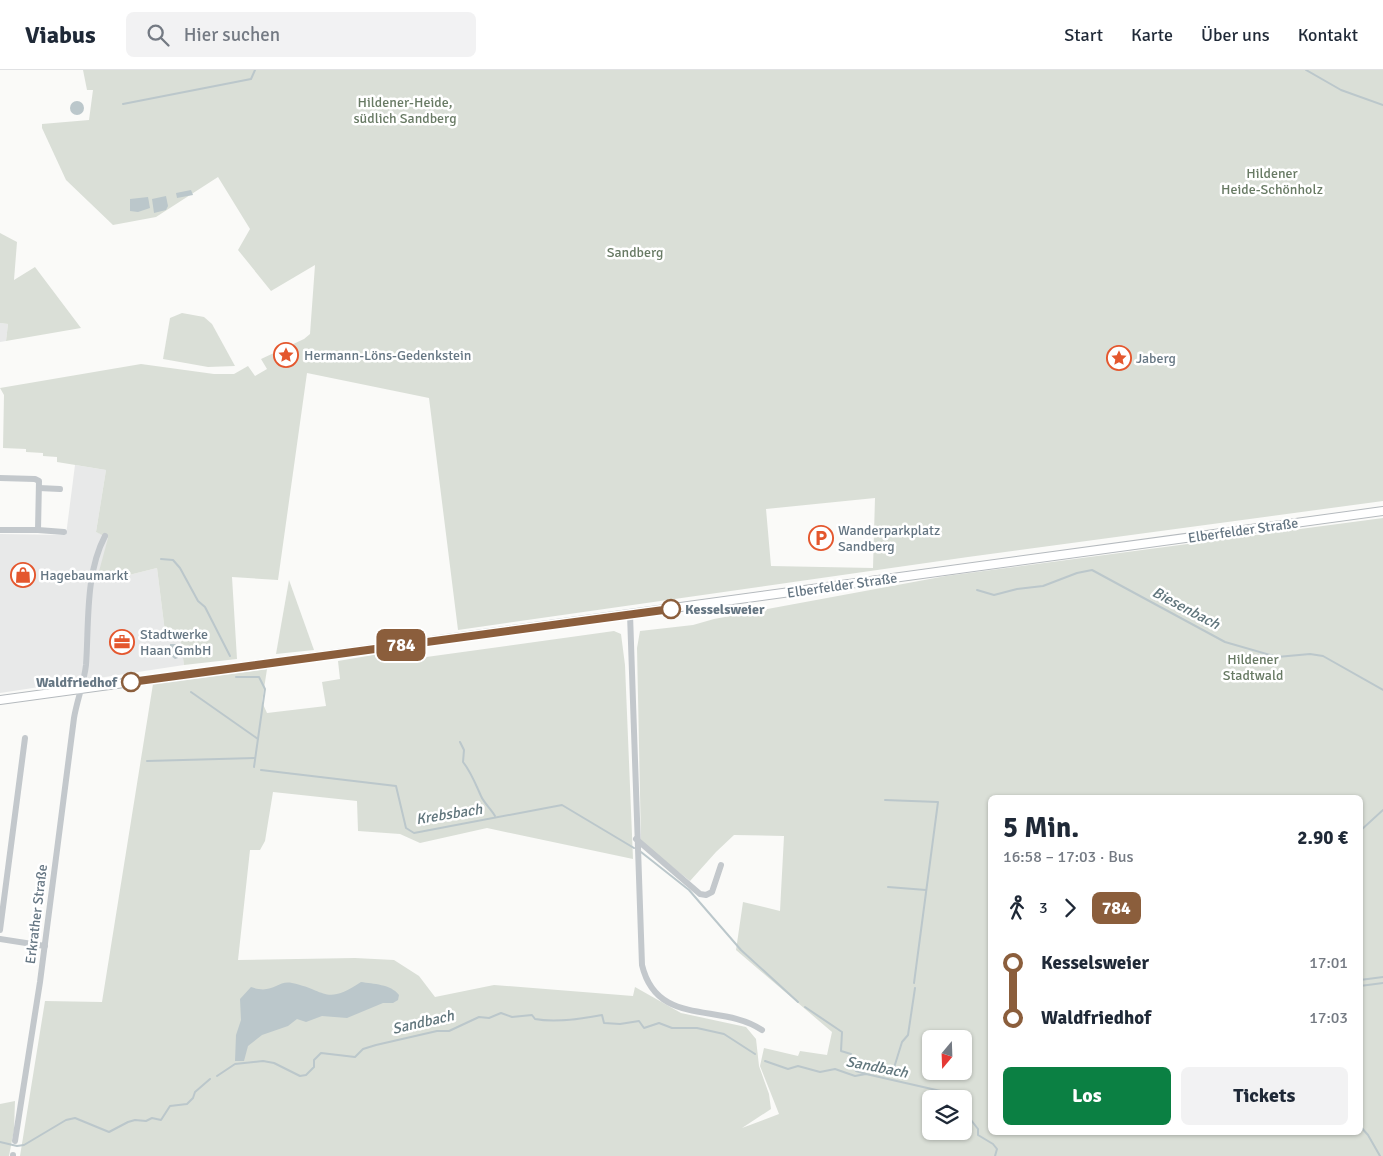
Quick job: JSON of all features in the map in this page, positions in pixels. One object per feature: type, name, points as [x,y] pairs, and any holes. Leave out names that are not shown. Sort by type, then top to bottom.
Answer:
[{"type":"main road","name":"Elberfelder Straße","points":[[0,700],[1383,511]]},
{"type":"street","points":[[0,478],[35,479],[39,481],[38,530]]},
{"type":"street","points":[[39,488],[60,489]]},
{"type":"street","points":[[0,530],[64,532]]},
{"type":"street","name":"Erkrather Straße","points":[[15,1141],[45,946],[74,718],[85,676],[93,578],[97,555],[105,536]]},
{"type":"street","points":[[630,614],[636,839],[642,965],[645,977],[651,988],[672,1006],[741,1020],[762,1030]]},
{"type":"street","points":[[0,930],[25,738]]},
{"type":"street","points":[[636,839],[700,894],[706,895],[712,892],[721,865]]},
{"type":"street","points":[[0,939],[45,946]]},
{"type":"shaded area","points":[[77,101],[82,103],[84,108],[82,113],[77,115],[72,113],[70,108],[72,103]]},
{"type":"shaded area","points":[[191,190],[193,195],[177,198],[176,193]]},
{"type":"shaded area","points":[[166,196],[168,206],[166,210],[154,213],[152,199]]},
{"type":"shaded area","points":[[148,197],[150,208],[138,212],[130,211],[130,199]]},
{"type":"shaded area","points":[[0,323],[8,324],[6,341],[0,342]]},
{"type":"shaded area","points":[[75,465],[106,470],[96,532],[108,537],[121,577],[157,568],[165,632],[179,630],[184,665],[0,693],[0,534],[66,535]]},
{"type":"shaded area","points":[[170,644],[176,644],[178,658],[175,659],[170,655]]},
{"type":"shaded area","points":[[361,982],[382,985],[396,991],[399,995],[398,1000],[393,1003],[383,1003],[347,1018],[322,1016],[306,1022],[297,1019],[288,1026],[262,1035],[248,1046],[244,1061],[235,1061],[236,1035],[241,1020],[240,999],[251,987],[265,989],[282,983],[292,983],[332,995]]},
{"type":"green space","points":[[83,70],[1383,70],[1383,501],[968,557],[458,630],[429,398],[307,373],[278,580],[232,577],[237,659],[184,665],[179,631],[165,632],[157,568],[121,577],[98,575],[108,538],[96,532],[106,470],[57,462],[57,457],[43,456],[43,453],[26,452],[26,449],[3,448],[4,395],[0,388],[141,364],[214,374],[234,374],[248,366],[255,376],[267,369],[261,359],[304,339],[310,334],[315,265],[271,291],[238,250],[250,229],[218,177],[156,217],[113,225],[66,180],[42,128],[42,124],[89,120],[93,90],[87,90]],"holes":[[[875,498],[873,568],[771,566],[766,509]]]},
{"type":"green space","points":[[0,233],[17,242],[14,280],[35,267],[81,328],[6,341],[8,324],[0,323]]},
{"type":"green space","points":[[182,313],[204,317],[212,324],[235,366],[208,367],[163,359],[170,318]]},
{"type":"green space","name":"Hildener Stadtwald","points":[[1383,518],[1383,1156],[20,1156],[45,1001],[102,1002],[153,684],[267,669],[262,702],[267,713],[326,706],[322,682],[340,679],[338,661],[379,654],[390,662],[614,631],[621,634],[625,665],[633,859],[487,828],[420,843],[400,834],[358,831],[357,801],[273,792],[265,841],[260,850],[250,850],[238,960],[355,958],[394,960],[419,976],[435,997],[494,985],[633,996],[635,987],[681,1013],[746,1027],[756,1039],[759,1066],[769,1094],[771,1109],[742,1128],[779,1114],[760,1066],[764,1048],[798,1056],[800,1051],[827,1055],[832,1032],[736,950],[743,902],[780,911],[784,836],[734,835],[690,881],[641,842],[637,648],[640,631],[693,625],[714,619],[946,576]]},
{"type":"green space","points":[[289,580],[314,650],[276,654]]},
{"type":"green space","points":[[15,1101],[14,1130],[9,1156],[0,1156],[0,1104]]},
{"type":"waterway","points":[[123,104],[251,79],[255,70]]},
{"type":"waterway","points":[[1306,70],[1341,90],[1383,105]]},
{"type":"waterway","name":"Krebsbach","points":[[161,559],[173,560],[180,568],[198,601],[205,607],[230,656]]},
{"type":"waterway","name":"Biesenbach","points":[[977,590],[994,595],[1017,589],[1043,586],[1077,573],[1092,570],[1225,642],[1277,657],[1310,654],[1323,656],[1383,690]]},
{"type":"waterway","name":"Krebsbach","points":[[236,677],[259,677],[265,689],[254,767]]},
{"type":"waterway","points":[[191,692],[258,739]]},
{"type":"waterway","points":[[460,742],[464,750],[463,762],[471,774],[482,799],[495,816]]},
{"type":"waterway","points":[[147,761],[255,758]]},
{"type":"waterway","name":"Krebsbach","points":[[261,770],[396,786],[406,828],[414,833],[562,805],[634,848]]},
{"type":"waterway","points":[[885,800],[938,802],[914,983]]},
{"type":"waterway","points":[[1363,828],[1383,810]]},
{"type":"waterway","name":"Krebsbach","points":[[641,852],[689,890],[741,950],[798,1002]]},
{"type":"waterway","points":[[888,887],[926,890]]},
{"type":"waterway","points":[[1363,980],[1383,977]]},
{"type":"waterway","points":[[1363,986],[1383,983]]},
{"type":"waterway","points":[[893,1071],[902,1042],[908,1035],[915,988]]},
{"type":"waterway","name":"Krebsbach","points":[[805,1007],[842,1032],[841,1051],[851,1054],[852,1062]]},
{"type":"waterway","name":"Sandbach","points":[[217,1076],[235,1064],[263,1061],[274,1063],[300,1076],[306,1075],[314,1067],[314,1060],[321,1053],[355,1057],[363,1049],[376,1045],[437,1031],[449,1031],[479,1017],[489,1018],[501,1013],[512,1017],[532,1015],[535,1019],[551,1021],[602,1015],[604,1023],[620,1024],[639,1021],[644,1028],[659,1023],[672,1028],[697,1028],[724,1034],[755,1054]]},
{"type":"waterway","name":"Sandbach","points":[[765,1061],[788,1069],[798,1066],[820,1072],[835,1069],[855,1076],[866,1074],[936,1090]]},
{"type":"waterway","name":"Sandbach","points":[[854,1068],[856,1071],[866,1074]]},
{"type":"waterway","name":"Sandbach","points":[[0,1142],[17,1146],[24,1145],[66,1120],[75,1118],[109,1132],[135,1120],[146,1121],[152,1118],[161,1120],[170,1106],[187,1104],[193,1098],[195,1092],[210,1079]]},
{"type":"waterway","name":"Sandbach","points":[[972,1121],[978,1129],[978,1135],[993,1144],[997,1149],[995,1156]]},
{"type":"waterway","points":[[1363,1129],[1380,1156]]},
{"type":"bus line","name":"784","points":[[131,682],[671,609]]},
{"type":"place","name":"Hermann-Löns-Gedenkstein","points":[[286,355]]},
{"type":"place","name":"Jaberg","points":[[1119,358]]},
{"type":"place","name":"Wanderparkplatz Sandberg","points":[[821,538]]},
{"type":"place","name":"Hagebaumarkt","points":[[23,575]]},
{"type":"place","name":"Kesselsweier","points":[[671,609]]},
{"type":"place","name":"Stadtwerke Haan GmbH","points":[[122,642]]},
{"type":"place","name":"Waldfriedhof","points":[[131,682]]},
{"type":"park label","name":"Hildener-Heide, südlich Sandberg","points":[[405,110]]},
{"type":"park label","name":"Hildener Heide-Schönholz","points":[[1272,182]]},
{"type":"park label","name":"Sandberg","points":[[635,252]]}]
